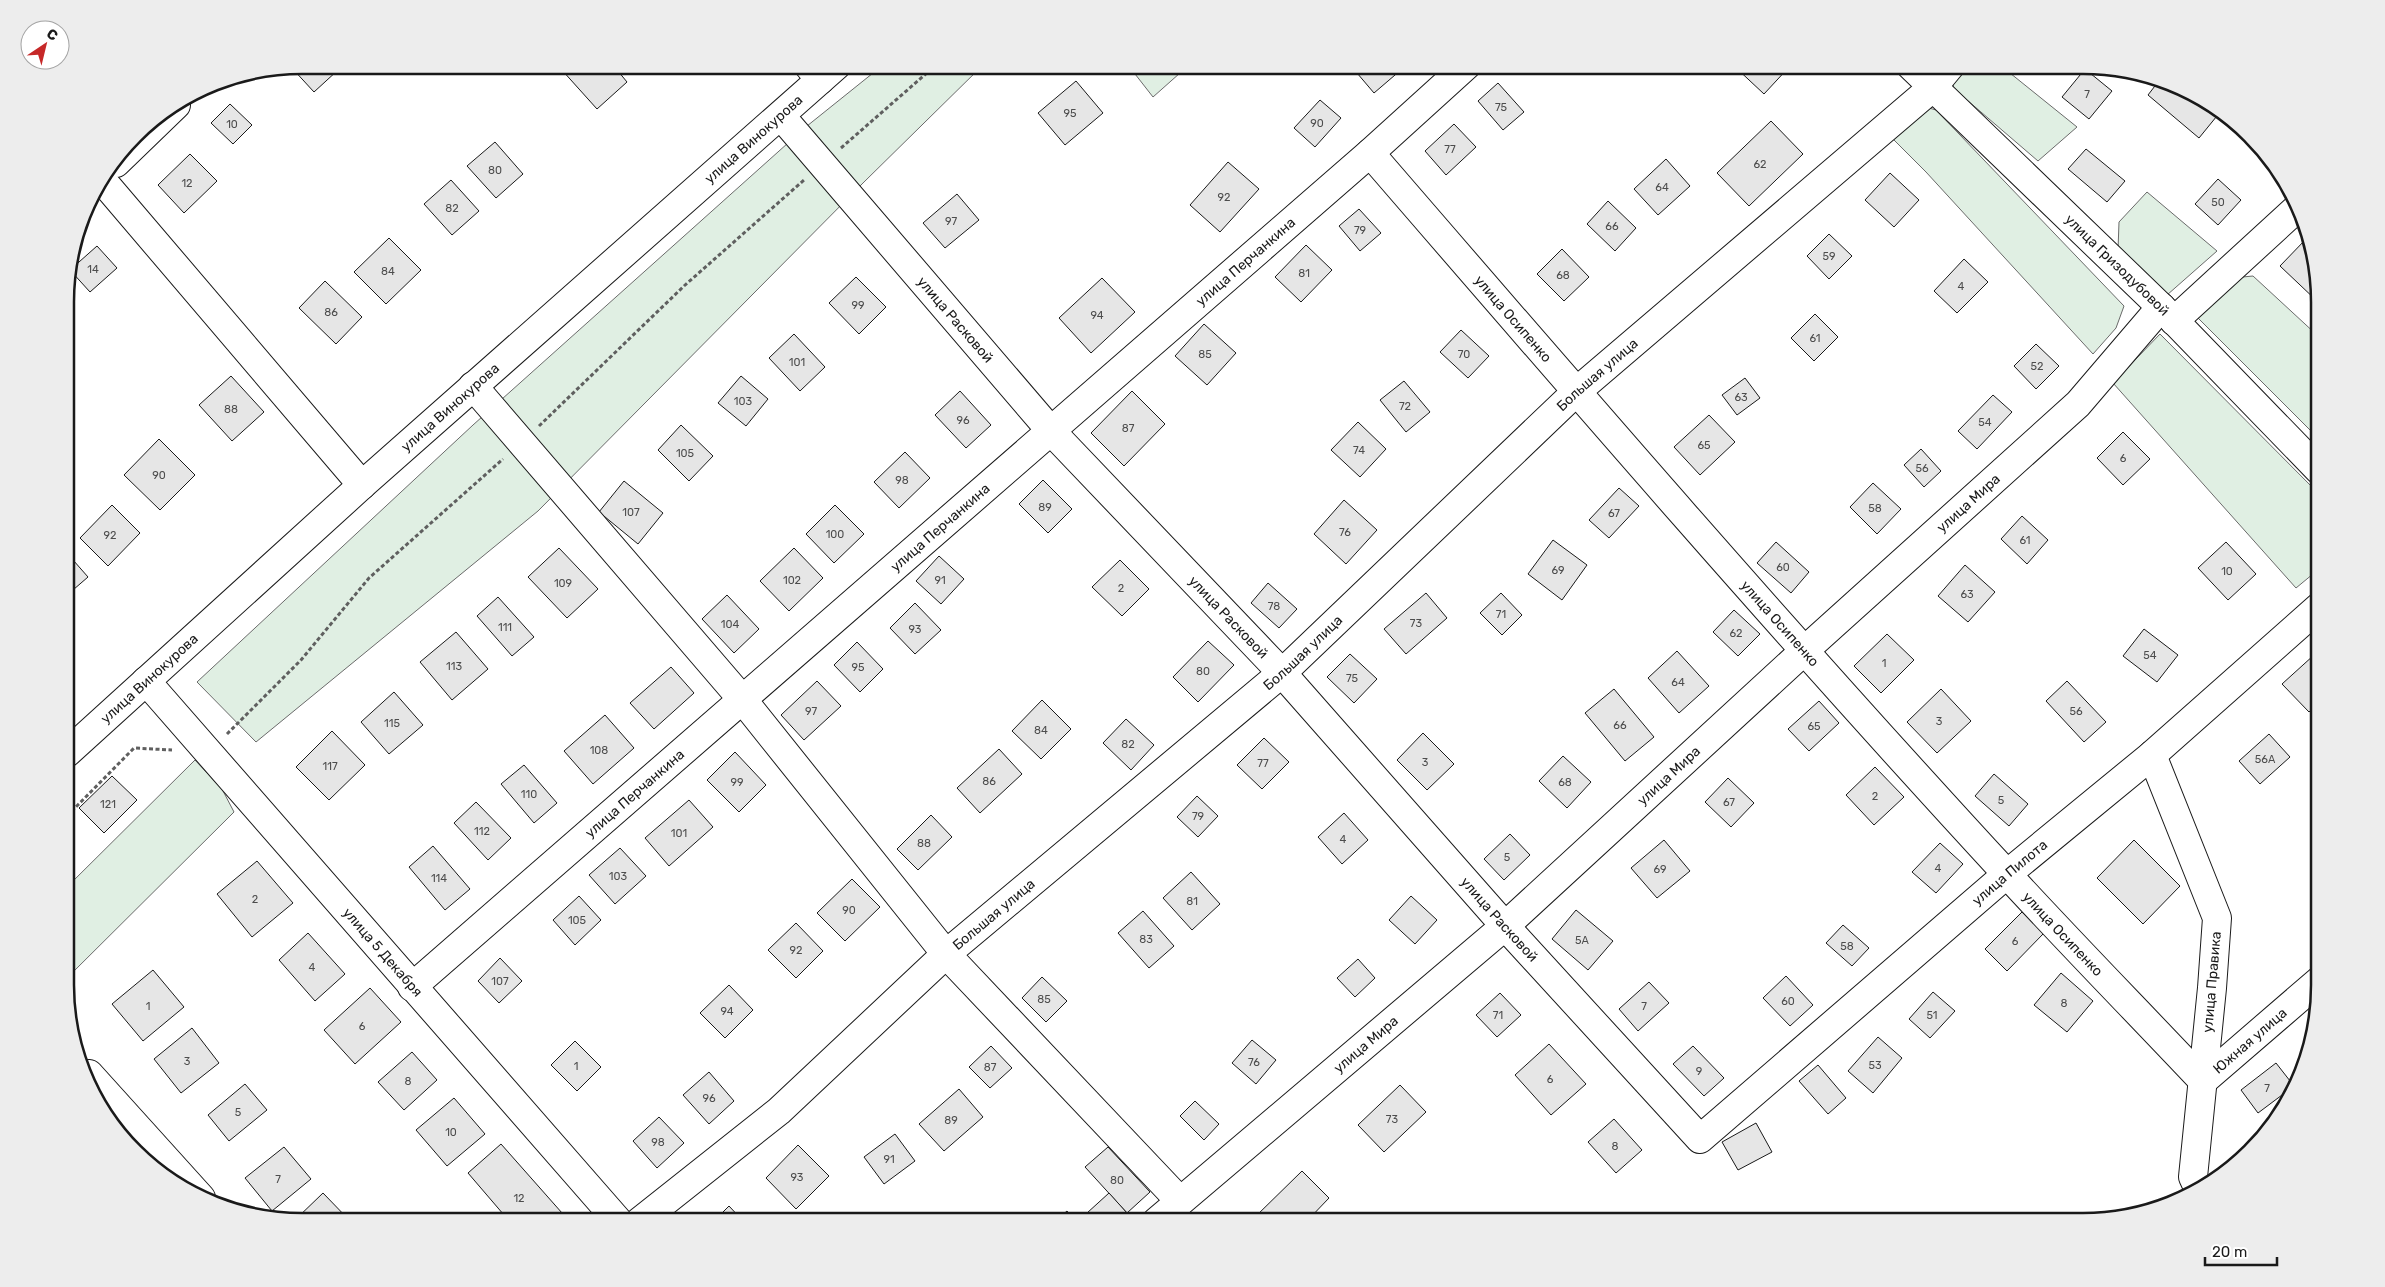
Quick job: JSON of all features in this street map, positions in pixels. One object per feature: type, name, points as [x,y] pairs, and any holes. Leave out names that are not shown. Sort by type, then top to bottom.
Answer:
[{"type":"street","name":"улица Винокурова","points":[[74,746],[473,386],[781,116],[818,74]]},
{"type":"street","name":"улица Перчанкина","points":[[412,987],[1370,153],[1456,74]]},
{"type":"street","name":"улица Гризодубовой","points":[[1919,74],[2167,314],[2311,463]]},
{"type":"street","name":"Большая улица","points":[[650,1213],[778,1111],[946,954],[1282,672],[1576,392],[1932,88],[1944,74]]},
{"type":"street","name":"улица Расковой","points":[[781,116],[1052,431],[1282,672],[1506,926],[1700,1139]]},
{"type":"street","name":"улица Осипенко","points":[[1370,153],[1576,392],[1804,651],[2007,874],[2203,1081]]},
{"type":"street","points":[[106,185],[362,485]]},
{"type":"street","name":"улица Мира","points":[[1166,1213],[1506,926],[1804,651],[2078,404],[2167,314],[2293,212]]},
{"type":"street","points":[[473,386],[742,699],[946,954],[1180,1201]]},
{"type":"street","name":"улица Пилота","points":[[1700,1139],[2007,874],[2152,756],[2311,614]]},
{"type":"street","name":"улица 5 Декабря","points":[[146,681],[611,1213]]},
{"type":"street","name":"улица Правика","points":[[2152,756],[2217,918],[2193,1177],[2196,1183]]},
{"type":"street","name":"Южная улица","points":[[2203,1081],[2311,988]]},
{"type":"street","points":[[94,1080],[187,1182]]},
{"type":"green space","points":[[872,74],[974,74],[863,183],[538,511],[256,742],[197,682],[473,425],[807,126]]},
{"type":"green space","points":[[1135,74],[1179,74],[1153,97]]},
{"type":"green space","points":[[2011,74],[2077,127],[2038,161],[1953,88],[1954,75]]},
{"type":"green space","points":[[1922,106],[1936,110],[2124,306],[2116,328],[2093,354],[1926,172],[1893,139]]},
{"type":"green space","points":[[2147,192],[2217,251],[2167,295],[2118,250],[2119,222]]},
{"type":"green space","points":[[2253,276],[2311,330],[2311,431],[2193,313],[2232,278]]},
{"type":"green space","points":[[2160,334],[2311,486],[2311,576],[2296,588],[2113,383]]},
{"type":"green space","points":[[195,760],[222,789],[234,812],[74,971],[74,880]]},
{"type":"building","points":[[297,74],[334,74],[314,92]]},
{"type":"building","points":[[566,74],[620,74],[627,82],[597,109]]},
{"type":"building","points":[[1358,74],[1396,74],[1374,93]]},
{"type":"building","points":[[1743,74],[1783,74],[1764,94]]},
{"type":"building","points":[[2081,74],[2091,74],[2112,91],[2089,119],[2062,97]]},
{"type":"building","points":[[1076,81],[1103,113],[1065,145],[1038,113]]},
{"type":"building","points":[[1498,83],[1524,112],[1503,130],[1478,101]]},
{"type":"building","points":[[2155,86],[2157,86],[2184,97],[2216,117],[2199,138],[2148,95]]},
{"type":"building","points":[[1320,100],[1341,118],[1315,147],[1294,128]]},
{"type":"building","points":[[230,104],[252,125],[233,144],[211,123]]},
{"type":"building","points":[[1771,121],[1803,154],[1749,206],[1717,173]]},
{"type":"building","points":[[1454,124],[1476,147],[1446,175],[1425,151]]},
{"type":"building","points":[[495,142],[523,174],[496,198],[467,166]]},
{"type":"building","points":[[2086,149],[2125,181],[2107,202],[2068,169]]},
{"type":"building","points":[[190,154],[217,181],[184,213],[158,185]]},
{"type":"building","points":[[1666,159],[1690,186],[1658,215],[1634,189]]},
{"type":"building","points":[[1228,162],[1259,189],[1220,232],[1190,205]]},
{"type":"building","points":[[1890,173],[1919,200],[1894,227],[1865,200]]},
{"type":"building","points":[[2218,179],[2241,200],[2218,225],[2195,204]]},
{"type":"building","points":[[451,180],[479,211],[452,235],[424,204]]},
{"type":"building","points":[[957,194],[979,220],[945,248],[923,223]]},
{"type":"building","points":[[1608,201],[1636,228],[1615,251],[1587,224]]},
{"type":"building","points":[[1359,209],[1381,233],[1360,251],[1339,226]]},
{"type":"building","points":[[1829,234],[1852,256],[1829,279],[1807,256]]},
{"type":"building","points":[[389,238],[421,270],[386,304],[354,272]]},
{"type":"building","points":[[2303,242],[2307,257],[2311,295],[2280,266]]},
{"type":"building","points":[[1306,245],[1332,270],[1301,302],[1275,277]]},
{"type":"building","points":[[97,246],[117,268],[90,292],[75,276],[77,264]]},
{"type":"building","points":[[1562,249],[1589,277],[1564,301],[1537,274]]},
{"type":"building","points":[[1964,259],[1988,282],[1957,313],[1934,291]]},
{"type":"building","points":[[856,277],[886,307],[859,334],[829,303]]},
{"type":"building","points":[[1102,278],[1135,312],[1091,353],[1059,318]]},
{"type":"building","points":[[325,281],[362,317],[336,344],[299,308]]},
{"type":"building","points":[[1815,314],[1838,337],[1814,361],[1791,338]]},
{"type":"building","points":[[1204,324],[1236,353],[1207,385],[1175,356]]},
{"type":"building","points":[[1461,330],[1489,356],[1468,378],[1440,352]]},
{"type":"building","points":[[794,334],[825,367],[800,391],[769,358]]},
{"type":"building","points":[[2036,344],[2059,366],[2036,389],[2014,366]]},
{"type":"building","points":[[231,376],[264,412],[232,441],[199,405]]},
{"type":"building","points":[[741,376],[768,399],[746,426],[718,403]]},
{"type":"building","points":[[1745,378],[1760,398],[1737,415],[1722,395]]},
{"type":"building","points":[[1404,381],[1430,412],[1406,432],[1380,400]]},
{"type":"building","points":[[960,391],[991,425],[966,448],[935,415]]},
{"type":"building","points":[[1132,391],[1165,424],[1124,466],[1091,433]]},
{"type":"building","points":[[1993,395],[2012,412],[1977,449],[1958,431]]},
{"type":"building","points":[[1709,415],[1735,442],[1700,475],[1674,447]]},
{"type":"building","points":[[1358,422],[1386,449],[1360,477],[1331,450]]},
{"type":"building","points":[[681,425],[713,456],[689,481],[658,450]]},
{"type":"building","points":[[2123,432],[2150,459],[2123,485],[2097,458]]},
{"type":"building","points":[[159,439],[195,475],[160,510],[124,475]]},
{"type":"building","points":[[1921,449],[1941,471],[1924,487],[1904,465]]},
{"type":"building","points":[[905,452],[930,478],[899,508],[874,482]]},
{"type":"building","points":[[1043,480],[1072,509],[1048,533],[1019,504]]},
{"type":"building","points":[[624,481],[663,513],[638,544],[599,512]]},
{"type":"building","points":[[1873,483],[1901,509],[1877,534],[1850,507]]},
{"type":"building","points":[[1619,488],[1639,506],[1609,538],[1589,520]]},
{"type":"building","points":[[1344,500],[1377,530],[1346,564],[1314,534]]},
{"type":"building","points":[[112,505],[140,533],[108,566],[80,538]]},
{"type":"building","points":[[835,505],[864,534],[834,563],[806,534]]},
{"type":"building","points":[[2022,516],[2048,540],[2027,564],[2001,539]]},
{"type":"building","points":[[1553,540],[1587,565],[1562,600],[1528,574]]},
{"type":"building","points":[[1776,542],[1809,572],[1791,593],[1757,563]]},
{"type":"building","points":[[2226,542],[2256,574],[2228,600],[2198,568]]},
{"type":"building","points":[[559,548],[598,589],[567,618],[528,577]]},
{"type":"building","points":[[794,548],[823,578],[789,611],[760,581]]},
{"type":"building","points":[[939,556],[964,579],[941,604],[916,581]]},
{"type":"building","points":[[1120,560],[1149,589],[1122,616],[1092,587]]},
{"type":"building","points":[[74,561],[88,577],[74,589]]},
{"type":"building","points":[[1965,565],[1995,592],[1968,622],[1938,596]]},
{"type":"building","points":[[1268,583],[1297,609],[1279,628],[1251,603]]},
{"type":"building","points":[[1426,593],[1447,618],[1406,654],[1384,629]]},
{"type":"building","points":[[1501,593],[1522,615],[1502,635],[1480,613]]},
{"type":"building","points":[[727,595],[759,629],[734,653],[702,619]]},
{"type":"building","points":[[498,597],[534,637],[512,656],[477,616]]},
{"type":"building","points":[[915,603],[941,630],[915,654],[890,628]]},
{"type":"building","points":[[1734,610],[1760,634],[1738,656],[1713,632]]},
{"type":"building","points":[[2144,629],[2178,655],[2157,682],[2123,656]]},
{"type":"building","points":[[456,632],[488,669],[452,700],[420,662]]},
{"type":"building","points":[[1887,634],[1914,660],[1881,693],[1854,666]]},
{"type":"building","points":[[1208,641],[1234,665],[1198,702],[1173,677]]},
{"type":"building","points":[[857,642],[883,669],[860,692],[834,665]]},
{"type":"building","points":[[1677,651],[1709,686],[1679,713],[1648,678]]},
{"type":"building","points":[[1350,654],[1377,679],[1354,703],[1327,677]]},
{"type":"building","points":[[2311,658],[2311,710],[2309,712],[2282,684]]},
{"type":"building","points":[[671,667],[694,693],[654,729],[630,703]]},
{"type":"building","points":[[817,681],[841,706],[804,740],[781,715]]},
{"type":"building","points":[[2067,681],[2106,722],[2084,742],[2046,701]]},
{"type":"building","points":[[1614,689],[1654,737],[1625,761],[1585,713]]},
{"type":"building","points":[[1941,689],[1971,721],[1937,753],[1907,722]]},
{"type":"building","points":[[394,692],[423,725],[389,754],[361,722]]},
{"type":"building","points":[[1042,700],[1071,729],[1041,759],[1012,731]]},
{"type":"building","points":[[1819,701],[1839,723],[1809,751],[1788,729]]},
{"type":"building","points":[[605,715],[634,748],[593,784],[564,751]]},
{"type":"building","points":[[1126,719],[1154,745],[1131,770],[1103,743]]},
{"type":"building","points":[[332,731],[365,765],[329,800],[296,767]]},
{"type":"building","points":[[1423,733],[1454,764],[1427,790],[1397,760]]},
{"type":"building","points":[[2269,734],[2290,757],[2260,784],[2239,761]]},
{"type":"building","points":[[1264,738],[1289,762],[1262,789],[1237,765]]},
{"type":"building","points":[[999,749],[1022,774],[980,813],[957,788]]},
{"type":"building","points":[[735,752],[766,785],[739,812],[707,780]]},
{"type":"building","points":[[1563,756],[1591,782],[1567,808],[1539,781]]},
{"type":"building","points":[[524,765],[557,803],[534,823],[501,784]]},
{"type":"building","points":[[1875,767],[1904,797],[1874,825],[1846,795]]},
{"type":"building","points":[[1994,774],[2028,804],[2009,826],[1975,796]]},
{"type":"building","points":[[112,776],[137,800],[104,833],[79,808]]},
{"type":"building","points":[[1728,778],[1754,803],[1731,827],[1705,802]]},
{"type":"building","points":[[1197,796],[1218,816],[1198,837],[1177,817]]},
{"type":"building","points":[[689,800],[713,827],[669,866],[645,838]]},
{"type":"building","points":[[476,802],[511,838],[488,860],[454,823]]},
{"type":"building","points":[[1344,813],[1368,840],[1342,864],[1318,837]]},
{"type":"building","points":[[931,815],[952,837],[918,870],[897,849]]},
{"type":"building","points":[[1510,834],[1530,855],[1504,880],[1484,859]]},
{"type":"building","points":[[1664,840],[1690,871],[1657,898],[1631,868]]},
{"type":"building","points":[[2134,840],[2180,886],[2143,924],[2097,878]]},
{"type":"building","points":[[1940,843],[1963,864],[1936,893],[1912,872]]},
{"type":"building","points":[[433,846],[470,889],[445,910],[409,867]]},
{"type":"building","points":[[620,848],[646,876],[615,904],[589,875]]},
{"type":"building","points":[[257,861],[293,903],[252,937],[217,894]]},
{"type":"building","points":[[1191,872],[1220,904],[1192,930],[1163,898]]},
{"type":"building","points":[[852,879],[880,907],[845,941],[817,913]]},
{"type":"building","points":[[579,896],[601,920],[575,945],[553,920]]},
{"type":"building","points":[[1411,896],[1437,920],[1415,944],[1389,920]]},
{"type":"building","points":[[1576,910],[1613,941],[1588,970],[1552,939]]},
{"type":"building","points":[[1143,911],[1174,946],[1149,968],[1118,933]]},
{"type":"building","points":[[2022,912],[2044,933],[2007,971],[1985,949]]},
{"type":"building","points":[[796,923],[823,951],[796,978],[768,950]]},
{"type":"building","points":[[1843,925],[1869,948],[1852,966],[1826,943]]},
{"type":"building","points":[[308,933],[345,974],[315,1001],[279,960]]},
{"type":"building","points":[[500,958],[522,981],[499,1003],[478,981]]},
{"type":"building","points":[[1358,959],[1375,978],[1355,997],[1337,978]]},
{"type":"building","points":[[153,970],[184,1007],[143,1041],[112,1004]]},
{"type":"building","points":[[2061,973],[2093,1001],[2067,1032],[2034,1005]]},
{"type":"building","points":[[1786,976],[1813,1005],[1790,1026],[1763,998]]},
{"type":"building","points":[[1042,977],[1067,1001],[1046,1022],[1022,998]]},
{"type":"building","points":[[1649,982],[1669,1003],[1638,1031],[1619,1009]]},
{"type":"building","points":[[729,985],[753,1010],[725,1038],[700,1013]]},
{"type":"building","points":[[370,988],[401,1022],[355,1064],[324,1030]]},
{"type":"building","points":[[1933,992],[1955,1011],[1930,1038],[1909,1019]]},
{"type":"building","points":[[1500,993],[1521,1015],[1497,1037],[1476,1015]]},
{"type":"building","points":[[192,1028],[219,1063],[181,1093],[154,1059]]},
{"type":"building","points":[[1878,1037],[1902,1058],[1873,1093],[1848,1071]]},
{"type":"building","points":[[1252,1040],[1276,1060],[1256,1084],[1232,1063]]},
{"type":"building","points":[[575,1041],[601,1067],[577,1091],[551,1065]]},
{"type":"building","points":[[1549,1044],[1586,1084],[1551,1115],[1515,1075]]},
{"type":"building","points":[[991,1046],[1012,1068],[990,1088],[969,1067]]},
{"type":"building","points":[[1693,1046],[1724,1078],[1704,1096],[1673,1064]]},
{"type":"building","points":[[412,1052],[437,1080],[404,1110],[378,1082]]},
{"type":"building","points":[[2276,1063],[2290,1081],[2284,1094],[2258,1113],[2241,1090]]},
{"type":"building","points":[[1818,1065],[1846,1098],[1828,1114],[1799,1081]]},
{"type":"building","points":[[709,1072],[734,1101],[709,1124],[683,1095]]},
{"type":"building","points":[[245,1084],[267,1110],[229,1141],[208,1115]]},
{"type":"building","points":[[1400,1085],[1426,1112],[1384,1152],[1358,1125]]},
{"type":"building","points":[[959,1089],[983,1117],[944,1151],[919,1124]]},
{"type":"building","points":[[454,1098],[485,1134],[447,1166],[416,1130]]},
{"type":"building","points":[[1195,1101],[1219,1124],[1204,1140],[1180,1116]]},
{"type":"building","points":[[659,1117],[684,1143],[657,1168],[633,1141]]},
{"type":"building","points":[[1614,1119],[1642,1150],[1616,1173],[1588,1142]]},
{"type":"building","points":[[1756,1123],[1772,1152],[1738,1170],[1722,1142]]},
{"type":"building","points":[[895,1134],[915,1161],[884,1184],[864,1157]]},
{"type":"building","points":[[501,1144],[562,1213],[502,1213],[468,1173]]},
{"type":"building","points":[[798,1145],[829,1176],[796,1209],[766,1178]]},
{"type":"building","points":[[284,1147],[311,1179],[272,1211],[245,1178]]},
{"type":"building","points":[[1108,1147],[1150,1192],[1127,1213],[1085,1167]]},
{"type":"building","points":[[1302,1171],[1329,1198],[1315,1213],[1259,1213]]},
{"type":"building","points":[[323,1193],[342,1213],[302,1213]]},
{"type":"building","points":[[1109,1193],[1127,1213],[1087,1213]]},
{"type":"building","points":[[729,1206],[736,1213],[722,1213]]}]
